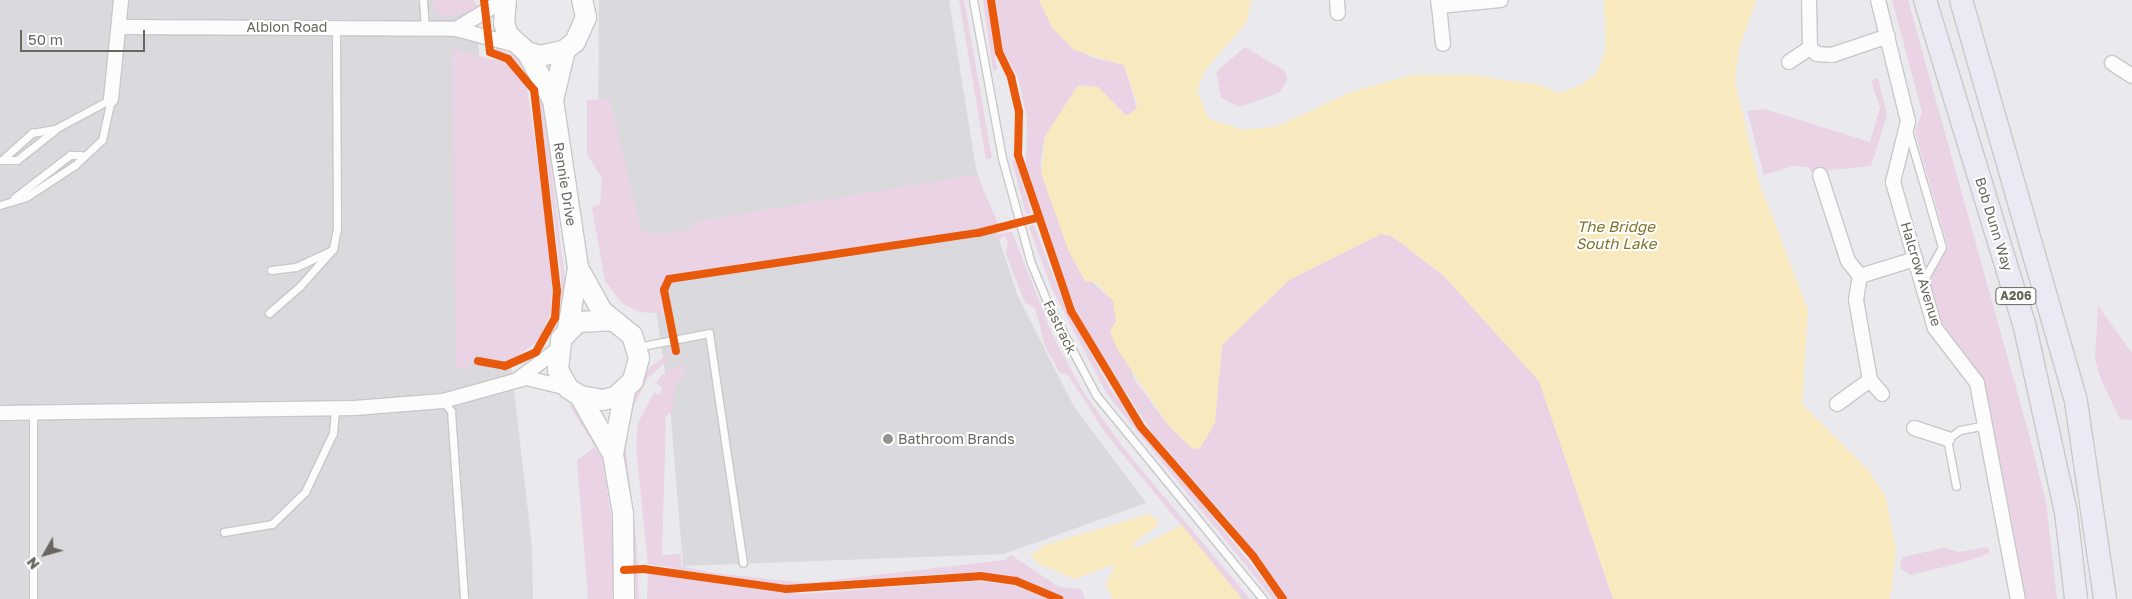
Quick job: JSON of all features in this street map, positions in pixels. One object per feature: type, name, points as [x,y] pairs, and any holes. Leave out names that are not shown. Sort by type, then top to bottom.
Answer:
[{"type":"main road","name":"Bob Dunn Way","points":[[1925,0],[2024,323],[2066,512],[2076,599]]},
{"type":"main road","name":"A206","points":[[1961,0],[2076,402],[2105,599]]},
{"type":"street","points":[[111,99],[121,0]]},
{"type":"street","name":"Albion Road","points":[[456,29],[505,0]]},
{"type":"street","name":"Rennie Drive","points":[[505,0],[504,23],[553,100]]},
{"type":"street","name":"Rennie Drive","points":[[557,350],[568,329],[578,268],[553,100],[565,50],[582,30],[582,0]]},
{"type":"street","points":[[1442,44],[1439,3],[1501,0]]},
{"type":"street","points":[[1809,0],[1810,48],[1817,54],[1832,55],[1888,36]]},
{"type":"street","name":"Halcrow Avenue","points":[[1878,0],[1906,102],[1906,128],[1892,182],[1935,328],[1977,383],[2018,599]]},
{"type":"street","name":"Albion Road","points":[[119,27],[456,29],[522,49]]},
{"type":"street","points":[[1790,62],[1810,48]]},
{"type":"street","points":[[522,49],[546,55],[565,50]]},
{"type":"street","points":[[2112,63],[2132,76]]},
{"type":"street","points":[[1820,175],[1848,261],[1860,276],[1856,300],[1870,380],[1882,394]]},
{"type":"street","points":[[1860,276],[1915,258]]},
{"type":"street","name":"Rennie Drive","points":[[578,268],[594,300],[612,320],[627,330],[637,347]]},
{"type":"street","points":[[568,329],[588,318],[612,320]]},
{"type":"street","points":[[624,599],[623,514],[613,454],[625,390],[638,370],[637,347]]},
{"type":"street","points":[[516,380],[557,350]]},
{"type":"street","points":[[557,350],[558,370],[613,454]]},
{"type":"street","points":[[0,413],[335,408],[443,401],[526,378],[603,400],[625,390]]},
{"type":"street","points":[[1837,404],[1870,380]]},
{"type":"street","points":[[1914,428],[1947,440]]},
{"type":"lane","points":[[423,0],[425,30]]},
{"type":"lane","name":"Fastrack","points":[[973,0],[1002,158],[1026,247],[1048,304],[1096,395],[1263,599]]},
{"type":"lane","points":[[269,313],[300,286],[333,249],[337,228],[336,28]]},
{"type":"lane","points":[[2,159],[18,160],[56,130],[111,99]]},
{"type":"lane","points":[[14,198],[26,196],[67,170],[81,155],[102,140],[111,99]]},
{"type":"lane","points":[[1906,128],[1942,247],[1922,283]]},
{"type":"lane","points":[[2,159],[32,133],[56,130]]},
{"type":"lane","points":[[0,206],[14,198],[70,155],[81,155]]},
{"type":"lane","points":[[271,270],[296,267],[333,249]]},
{"type":"lane","points":[[637,347],[709,333],[743,562]]},
{"type":"lane","points":[[443,401],[451,411],[464,599]]},
{"type":"lane","points":[[224,532],[272,524],[305,492],[333,433],[335,408]]},
{"type":"lane","points":[[33,412],[33,599]]},
{"type":"lane","points":[[1956,486],[1947,440],[1960,430],[1985,425]]},
{"type":"shaded area","points":[[0,0],[474,0],[494,218],[532,546],[533,599],[0,599]]},
{"type":"shaded area","points":[[433,0],[474,1],[480,9],[443,18],[435,11]]},
{"type":"shaded area","points":[[599,0],[949,0],[976,169],[1017,294],[1073,405],[1146,503],[1004,554],[683,566],[670,406],[654,297],[598,149]]},
{"type":"shaded area","points":[[959,0],[964,0],[992,158],[986,159]]},
{"type":"shaded area","points":[[983,0],[988,0],[997,70],[993,70]]},
{"type":"shaded area","points":[[996,0],[1039,0],[1053,29],[1090,57],[1124,65],[1137,109],[1127,116],[1098,87],[1078,85],[1045,136],[1040,164],[1092,282],[1113,301],[1134,379],[1169,426],[1193,449],[1200,448],[1215,422],[1222,345],[1289,280],[1381,234],[1392,236],[1444,276],[1539,381],[1613,599],[1288,599],[1230,522],[1152,433],[1082,324],[1052,254],[1026,164],[1027,119],[1018,77],[1003,51]]},
{"type":"shaded area","points":[[1892,0],[1908,0],[2030,438],[2046,502],[2057,599],[2022,599],[1982,381],[1939,318],[1928,283],[1948,247],[1915,132],[1922,112]]},
{"type":"shaded area","points":[[492,46],[517,57],[526,67],[542,93],[566,288],[559,329],[553,339],[561,308],[561,272],[538,92],[526,70]]},
{"type":"shaded area","points":[[1245,47],[1285,71],[1287,80],[1280,92],[1240,107],[1221,98],[1216,72]]},
{"type":"shaded area","points":[[452,49],[506,63],[527,87],[553,269],[551,312],[539,341],[510,361],[490,361],[476,353],[467,371],[456,366]]},
{"type":"shaded area","points":[[1878,78],[1887,115],[1871,166],[1811,172],[1809,167],[1793,166],[1764,175],[1747,111],[1764,109],[1870,142],[1880,108],[1871,81]]},
{"type":"shaded area","points":[[610,99],[641,229],[655,234],[693,229],[692,222],[972,175],[977,176],[999,225],[672,275],[662,287],[669,314],[639,312],[622,303],[605,281],[592,208],[600,204],[602,178],[587,154],[587,100]]},
{"type":"shaded area","points":[[1016,160],[1031,213],[1026,214],[1012,161]]},
{"type":"shaded area","points":[[1034,225],[1064,304],[1111,390],[1279,599],[1273,599],[1107,394],[1052,289],[1029,227]]},
{"type":"shaded area","points":[[1012,232],[1052,334],[1082,390],[1125,450],[1250,599],[1242,599],[1106,434],[1068,375],[1060,373],[1045,346],[1035,308],[1025,303],[1006,254],[1008,241],[1005,236],[996,241],[995,234]]},
{"type":"shaded area","points":[[2098,306],[2132,353],[2132,420],[2120,419],[2100,377],[2095,359]]},
{"type":"shaded area","points":[[669,353],[670,358],[648,378],[632,409],[625,441],[637,548],[639,599],[633,599],[620,451],[627,407],[650,367]]},
{"type":"shaded area","points":[[683,364],[685,377],[676,382],[672,412],[666,416],[662,555],[681,554],[681,566],[713,573],[808,583],[1004,560],[1011,555],[1059,587],[1081,589],[1085,599],[1064,599],[1022,579],[999,576],[938,574],[795,588],[648,564],[636,447],[638,423],[654,392],[659,395],[663,388],[656,383],[662,375]]},
{"type":"shaded area","points":[[568,403],[577,410],[599,445],[603,460],[613,530],[615,599],[588,599],[577,460],[595,447]]},
{"type":"shaded area","points":[[1988,547],[1990,553],[1971,560],[1911,575],[1900,568],[1902,557],[1944,548],[1959,552]]},
{"type":"shaded area","points":[[648,573],[801,594],[978,581],[1013,585],[1049,599],[647,599]]},
{"type":"water","name":"The Bridge South Lake","points":[[1039,0],[1251,0],[1247,22],[1205,70],[1197,91],[1209,119],[1244,130],[1278,126],[1351,92],[1413,75],[1472,75],[1540,85],[1557,93],[1580,86],[1597,73],[1606,49],[1604,0],[1756,0],[1739,50],[1735,81],[1759,182],[1808,310],[1802,404],[1870,472],[1886,498],[1896,551],[1890,599],[1613,599],[1539,381],[1444,276],[1392,236],[1381,234],[1289,280],[1222,345],[1215,423],[1200,448],[1193,449],[1169,426],[1117,349],[1110,331],[1116,321],[1113,301],[1097,283],[1085,281],[1069,252],[1041,173],[1045,136],[1078,86],[1098,87],[1126,116],[1137,109],[1137,103],[1124,65],[1074,50],[1053,29]]},
{"type":"water","points":[[1149,514],[1158,520],[1157,526],[1133,544],[1135,549],[1182,525],[1242,599],[1113,599],[1106,585],[1115,564],[1075,579],[1037,563],[1031,555],[1045,545]]},
{"type":"cycle path","points":[[478,361],[505,366],[536,352],[555,318],[557,291],[534,90],[508,59],[490,52],[484,0]]},
{"type":"cycle path","points":[[991,0],[999,52],[1011,77],[1019,112],[1018,155],[1071,311],[1141,427],[1253,556],[1283,599]]},
{"type":"cycle path","points":[[676,351],[664,290],[669,279],[978,233],[1037,218]]},
{"type":"cycle path","points":[[624,570],[644,569],[786,589],[980,576],[1016,581],[1059,599]]},
{"type":"place","name":"Bathroom Brands","points":[[888,439]]}]
